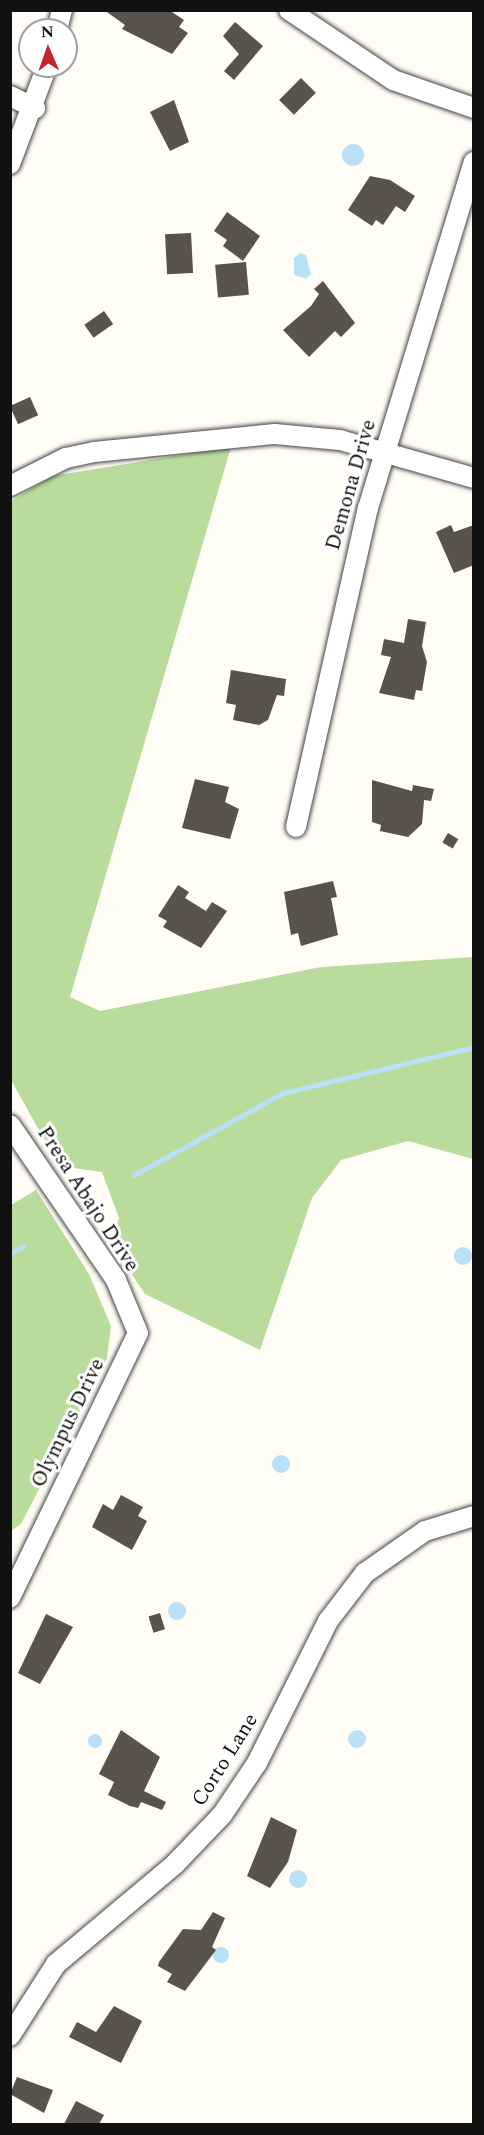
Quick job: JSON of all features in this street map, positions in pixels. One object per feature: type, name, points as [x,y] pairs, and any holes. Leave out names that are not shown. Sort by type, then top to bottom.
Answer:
[{"type":"street","points":[[289,10],[393,80],[474,108]]},
{"type":"street","points":[[10,164],[35,108],[43,78]]},
{"type":"street","points":[[10,96],[35,108]]},
{"type":"street","name":"Demona Drive","points":[[296,827],[353,561],[474,162]]},
{"type":"street","points":[[10,486],[66,458],[223,437],[309,435],[385,452],[474,478]]},
{"type":"street","name":"Presa Abajo Drive","points":[[10,1125],[116,1280],[138,1333]]},
{"type":"street","name":"Olympus Drive","points":[[10,1598],[18,1569],[138,1333]]},
{"type":"street","name":"Corto Lane","points":[[10,2036],[62,1958],[175,1864],[222,1815],[257,1763],[328,1620],[365,1573],[425,1531],[474,1516]]},
{"type":"green space","points":[[231,447],[70,997],[100,1011],[321,967],[473,957],[473,1159],[408,1141],[341,1160],[312,1198],[260,1350],[145,1294],[111,1243],[119,1218],[102,1172],[59,1166],[11,1080],[10,502],[52,476]]},
{"type":"green space","points":[[36,1190],[89,1274],[111,1326],[107,1358],[21,1524],[11,1531],[11,1205]]},
{"type":"water","points":[[353,144],[361,147],[364,155],[361,163],[353,166],[345,163],[342,155],[345,147]]},
{"type":"water","points":[[300,253],[306,255],[311,274],[306,279],[294,275],[294,258]]},
{"type":"water","points":[[459,1247],[467,1247],[472,1252],[470,1263],[459,1265],[454,1260],[454,1252]]},
{"type":"water","points":[[281,1455],[287,1458],[290,1464],[287,1470],[281,1473],[275,1470],[272,1464],[275,1458]]},
{"type":"water","points":[[177,1602],[183,1605],[186,1611],[183,1617],[177,1620],[171,1617],[168,1611],[171,1605]]},
{"type":"water","points":[[357,1730],[363,1733],[366,1739],[363,1745],[357,1748],[351,1745],[348,1739],[351,1733]]},
{"type":"water","points":[[92,1734],[98,1734],[102,1741],[98,1748],[92,1748],[88,1744],[88,1738]]},
{"type":"water","points":[[294,1870],[302,1870],[307,1875],[305,1886],[294,1888],[289,1883],[289,1875]]},
{"type":"water","points":[[218,1947],[224,1947],[229,1955],[227,1961],[218,1963],[213,1958],[213,1952]]},
{"type":"building","points":[[104,10],[169,10],[184,20],[179,27],[188,33],[172,54],[122,29],[125,25]]},
{"type":"building","points":[[235,22],[263,46],[234,80],[224,71],[239,54],[223,36]]},
{"type":"building","points":[[301,78],[316,93],[294,115],[279,100]]},
{"type":"building","points":[[174,100],[189,142],[170,151],[150,112]]},
{"type":"building","points":[[370,176],[390,180],[415,196],[405,212],[396,206],[383,225],[376,220],[372,226],[348,210]]},
{"type":"building","points":[[227,212],[260,236],[243,261],[223,246],[227,240],[214,231]]},
{"type":"building","points":[[191,233],[193,273],[167,274],[165,234]]},
{"type":"building","points":[[246,262],[249,295],[218,298],[215,265]]},
{"type":"building","points":[[323,281],[355,323],[341,337],[335,331],[309,357],[283,330],[311,306],[319,294],[314,289]]},
{"type":"building","points":[[104,311],[113,324],[94,338],[84,325]]},
{"type":"building","points":[[30,397],[38,415],[18,424],[10,406]]},
{"type":"building","points":[[451,525],[454,532],[474,525],[474,565],[454,573],[436,532]]},
{"type":"building","points":[[408,619],[426,622],[422,646],[427,662],[422,691],[416,690],[414,700],[379,693],[391,657],[381,655],[384,639],[404,643]]},
{"type":"building","points":[[231,670],[286,679],[284,696],[277,695],[268,720],[259,725],[233,720],[236,705],[226,703]]},
{"type":"building","points":[[195,779],[229,787],[225,802],[239,809],[230,839],[182,828]]},
{"type":"building","points":[[372,780],[412,791],[413,785],[434,789],[431,801],[424,800],[422,824],[408,837],[380,831],[381,825],[372,822]]},
{"type":"building","points":[[448,833],[458,839],[453,849],[442,842]]},
{"type":"building","points":[[333,881],[337,897],[331,898],[338,935],[301,946],[298,933],[291,935],[284,892]]},
{"type":"building","points":[[178,885],[189,892],[185,898],[206,911],[212,902],[227,911],[201,948],[163,927],[167,921],[158,916]]},
{"type":"building","points":[[121,1495],[143,1507],[138,1516],[147,1521],[132,1550],[92,1527],[103,1504],[113,1510]]},
{"type":"building","points":[[160,1613],[165,1629],[153,1633],[149,1617]]},
{"type":"building","points":[[46,1614],[73,1627],[40,1684],[18,1673]]},
{"type":"building","points":[[121,1730],[160,1757],[144,1791],[166,1802],[162,1810],[141,1802],[138,1808],[130,1806],[108,1795],[114,1782],[99,1774]]},
{"type":"building","points":[[271,1817],[297,1830],[288,1862],[270,1888],[247,1876]]},
{"type":"building","points":[[213,1912],[225,1918],[212,1947],[216,1950],[185,1991],[167,1982],[172,1974],[158,1966],[159,1962],[183,1929],[201,1930]]},
{"type":"building","points":[[114,2006],[142,2021],[121,2063],[69,2037],[77,2022],[96,2032]]},
{"type":"building","points":[[17,2077],[53,2090],[44,2113],[10,2094]]},
{"type":"building","points":[[76,2101],[104,2115],[99,2124],[64,2124]]},
{"type":"waterway","points":[[134,1175],[283,1093],[474,1047]]},
{"type":"waterway","points":[[10,1254],[23,1246]]}]
